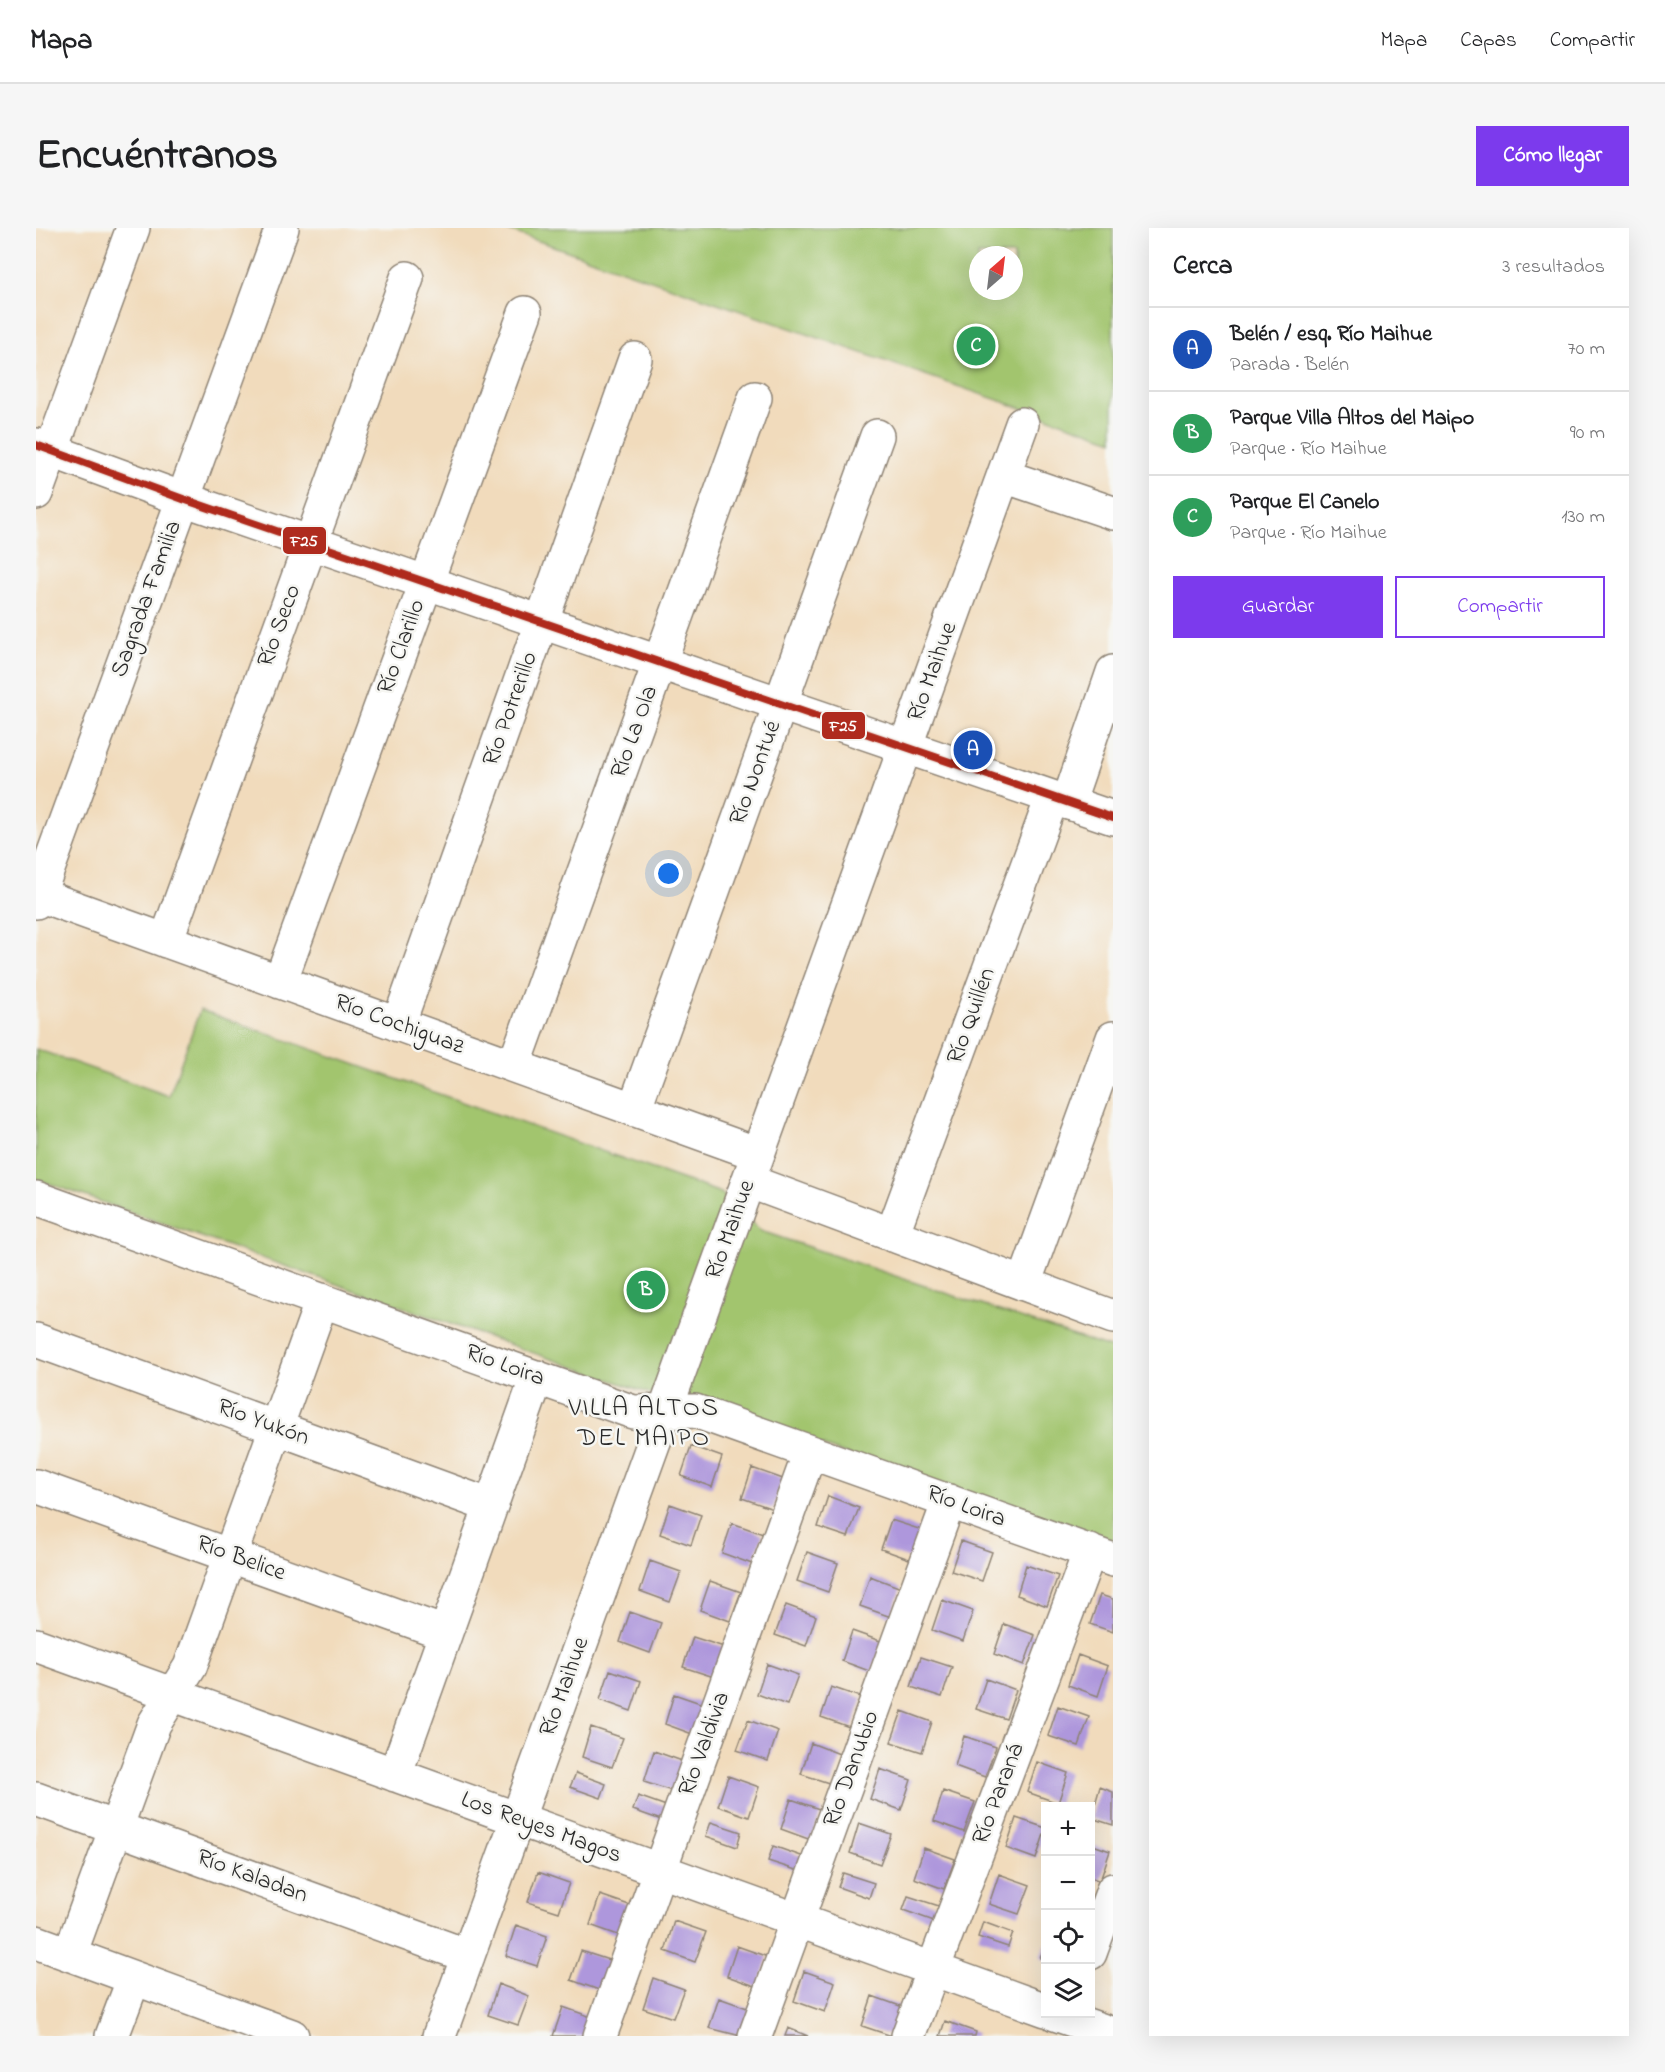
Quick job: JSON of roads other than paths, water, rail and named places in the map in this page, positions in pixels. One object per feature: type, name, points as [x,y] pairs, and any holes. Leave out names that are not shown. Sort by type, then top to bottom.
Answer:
[{"type":"street","points":[[36,493],[44,448],[133,228]]},
{"type":"street","name":"Sagrada Familia","points":[[37,899],[282,228]]},
{"type":"street","name":"Río Seco","points":[[166,941],[407,279]]},
{"type":"street","name":"Río Clarillo","points":[[280,982],[525,313]]},
{"type":"street","name":"Río Potrerillo","points":[[398,1024],[635,360]]},
{"type":"street","name":"Río La Ola","points":[[514,1066],[755,398]]},
{"type":"street","name":"Río Maihue","points":[[439,2036],[1022,424]]},
{"type":"street","name":"Río Nontué","points":[[634,1110],[877,436]]},
{"type":"street","points":[[44,448],[183,499],[1113,818]]},
{"type":"street","points":[[1004,476],[1113,513]]},
{"type":"street","name":"Río Quillén","points":[[892,1235],[1060,800],[1113,672]]},
{"type":"street","name":"Río Cochiguaz","points":[[37,899],[166,941],[634,1110],[892,1235],[1113,1317]]},
{"type":"street","points":[[1024,1284],[1113,1038]]},
{"type":"street","name":"Río Loira","points":[[36,1198],[633,1412],[695,1411],[1101,1556]]},
{"type":"street","points":[[70,1954],[154,1724],[190,1667],[322,1300]]},
{"type":"street","name":"Río Yukón","points":[[36,1340],[491,1506]]},
{"type":"street","points":[[395,1775],[537,1377]]},
{"type":"street","name":"Río Valdivia","points":[[600,2036],[810,1452]]},
{"type":"street","name":"Río Belice","points":[[36,1486],[445,1633]]},
{"type":"street","name":"Río Danubio","points":[[755,2036],[949,1501]]},
{"type":"street","name":"Río Paraná","points":[[908,2036],[932,1970],[1101,1556]]},
{"type":"street","name":"Los Reyes Magos","points":[[36,1646],[797,1920],[1041,2011]]},
{"type":"street","name":"Río Kaladan","points":[[36,1799],[468,1956]]},
{"type":"street","points":[[1095,1939],[1113,1890]]},
{"type":"street","points":[[36,1942],[134,1977],[279,2034]]},
{"type":"street","points":[[112,2036],[134,1977]]},
{"type":"street","name":"Los Reyes Magos","points":[[1060,2018],[1113,2034]]},
{"type":"place","name":"Parque El Canelo","points":[[976,346]]},
{"type":"place","name":"Belén / esq. Río Maihue","points":[[973,750]]},
{"type":"place","name":"Parque Villa Altos del Maipo","points":[[646,1290]]},
{"type":"district","name":"VILLA ALTOS DEL MAIPO","points":[[644,1424]]}]
